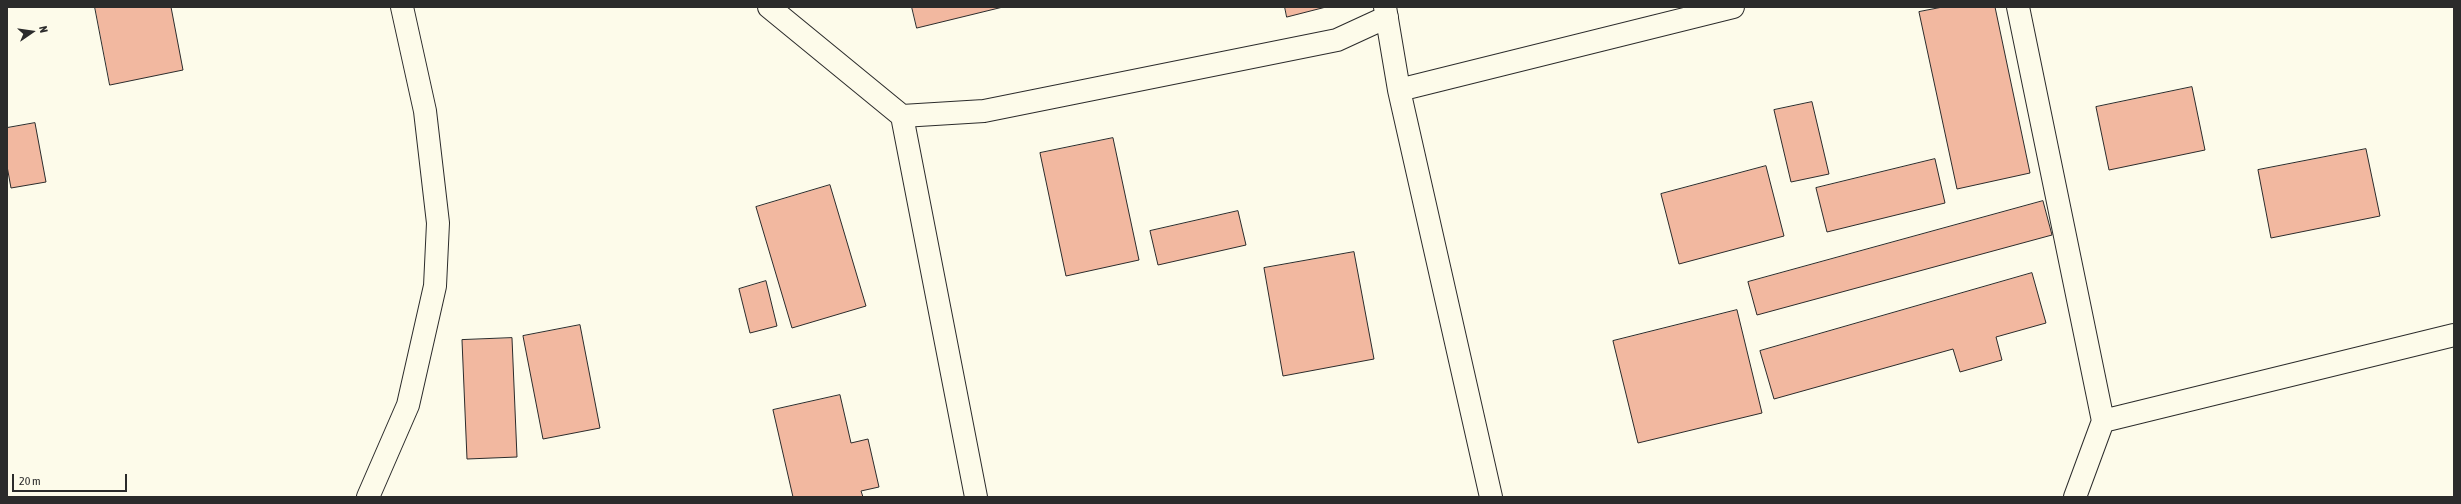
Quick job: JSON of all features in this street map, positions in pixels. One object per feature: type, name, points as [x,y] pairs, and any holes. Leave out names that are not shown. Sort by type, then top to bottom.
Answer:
[{"type":"street","points":[[368,497],[408,406],[435,286],[438,223],[425,111],[402,7]]},
{"type":"street","points":[[769,7],[902,116],[976,497]]},
{"type":"street","points":[[1399,90],[1733,7]]},
{"type":"street","points":[[2018,7],[2103,422],[2075,497]]},
{"type":"street","points":[[902,116],[984,111],[1337,40],[1386,12],[1399,90],[1491,497]]},
{"type":"street","points":[[2103,422],[2454,335]]},
{"type":"building","points":[[95,7],[171,7],[183,70],[110,85]]},
{"type":"building","points":[[912,7],[1003,7],[917,28]]},
{"type":"building","points":[[1285,7],[1326,7],[1287,17]]},
{"type":"building","points":[[1943,7],[1995,7],[2030,173],[1957,189],[1919,12]]},
{"type":"building","points":[[2192,87],[2205,150],[2109,170],[2096,107]]},
{"type":"building","points":[[1812,102],[1829,174],[1791,182],[1774,110]]},
{"type":"building","points":[[35,123],[46,182],[11,188],[7,166],[7,128]]},
{"type":"building","points":[[1113,138],[1139,260],[1066,276],[1040,153]]},
{"type":"building","points":[[2366,149],[2380,216],[2271,238],[2258,170]]},
{"type":"building","points":[[1935,159],[1945,203],[1827,232],[1816,188]]},
{"type":"building","points":[[1766,166],[1784,236],[1679,264],[1661,194]]},
{"type":"building","points":[[830,185],[866,306],[792,328],[756,207]]},
{"type":"building","points":[[2043,201],[2052,235],[1757,315],[1748,282]]},
{"type":"building","points":[[1238,211],[1246,245],[1158,265],[1150,231]]},
{"type":"building","points":[[1354,252],[1374,359],[1283,376],[1264,268]]},
{"type":"building","points":[[2032,273],[2046,323],[1996,337],[2002,360],[1960,372],[1953,349],[1774,399],[1760,351]]},
{"type":"building","points":[[766,281],[777,326],[750,333],[739,289]]},
{"type":"building","points":[[1737,310],[1762,413],[1638,443],[1613,341]]},
{"type":"building","points":[[580,325],[600,428],[543,439],[523,336]]},
{"type":"building","points":[[512,338],[517,457],[467,459],[462,340]]},
{"type":"building","points":[[840,395],[851,443],[868,439],[879,487],[861,491],[863,497],[793,497],[773,410]]}]
